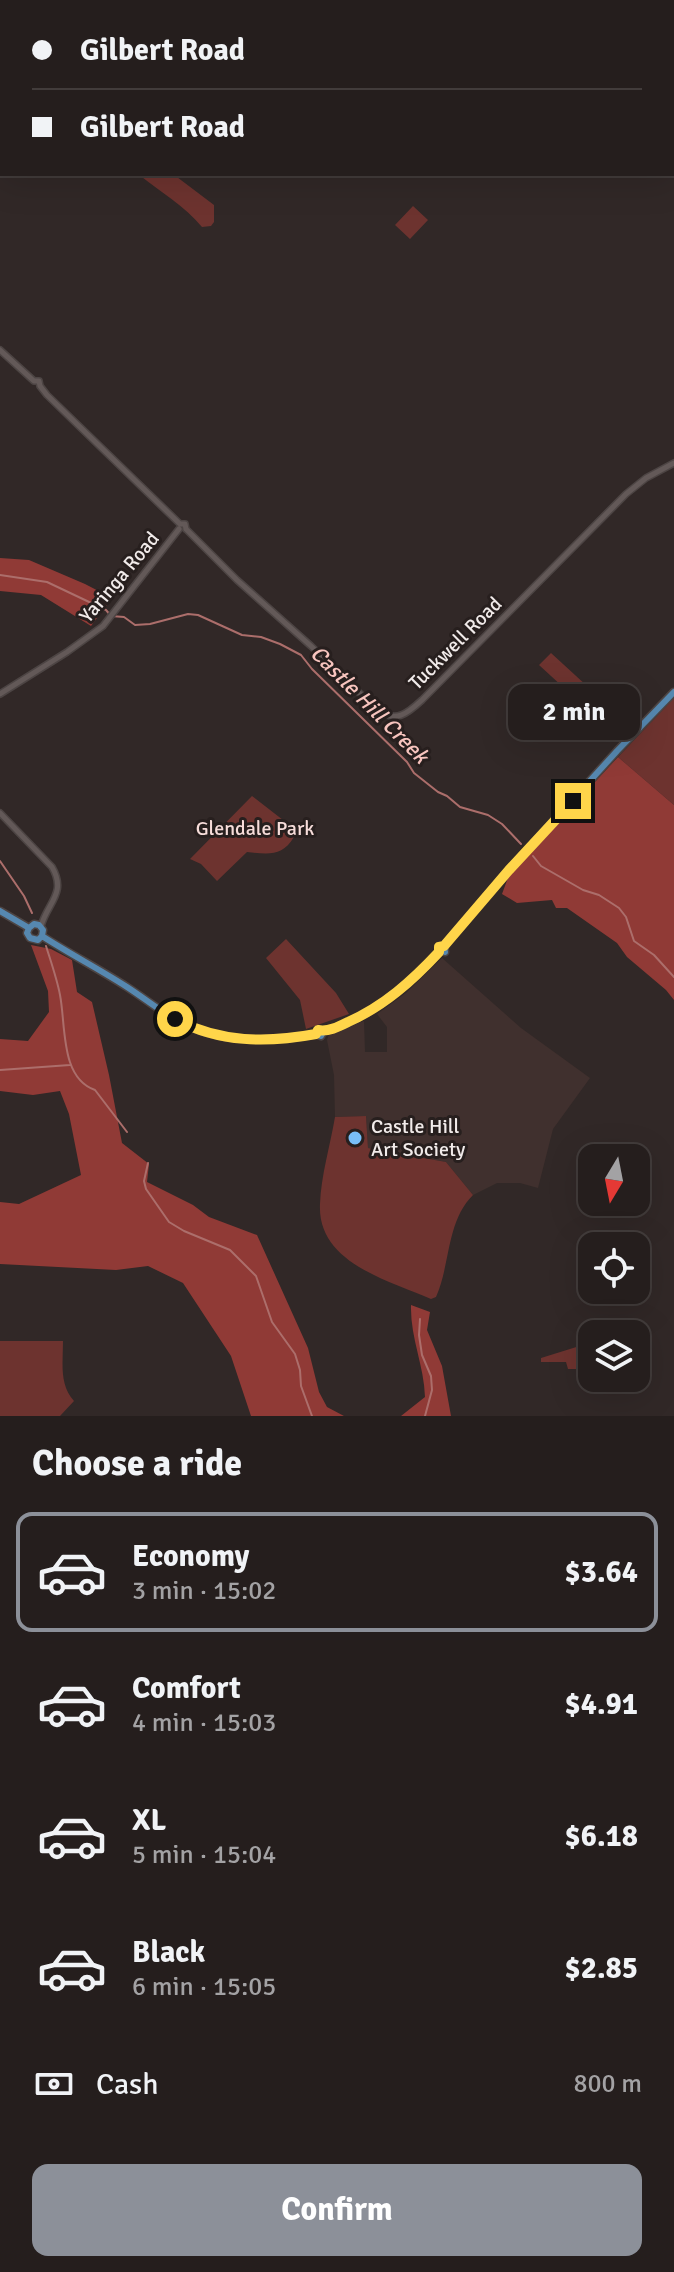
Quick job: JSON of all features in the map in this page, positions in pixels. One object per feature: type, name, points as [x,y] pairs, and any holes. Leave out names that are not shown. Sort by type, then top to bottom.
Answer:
[{"type":"main road","points":[[42,936],[194,1029],[246,1040],[273,1040],[320,1033],[363,1015],[410,981],[674,692]]},
{"type":"main road","points":[[0,911],[29,928]]},
{"type":"main road","points":[[34,924],[41,926],[42,936],[38,940],[30,938],[27,933],[29,928],[34,924]]},
{"type":"street","name":"Tuckwell Road","points":[[0,350],[34,381],[39,381],[40,386],[182,527],[383,715],[397,717],[409,712],[626,494],[646,478],[674,463]]},
{"type":"street","name":"Yaringa Road","points":[[0,694],[103,626],[182,527]]},
{"type":"street","points":[[0,813],[56,874],[56,896],[41,926]]},
{"type":"shaded area","points":[[0,558],[29,560],[112,598],[91,626],[41,595],[0,591]]},
{"type":"shaded area","points":[[618,757],[674,805],[674,1000],[627,957],[617,943],[567,908],[556,908],[552,900],[517,903],[502,894],[509,875]]},
{"type":"shaded area","points":[[31,945],[51,949],[72,960],[77,992],[92,1002],[122,1143],[149,1164],[147,1182],[193,1205],[209,1217],[257,1235],[308,1348],[319,1392],[327,1407],[344,1416],[251,1416],[231,1356],[183,1283],[148,1266],[116,1270],[0,1264],[0,1202],[19,1204],[81,1175],[69,1114],[60,1091],[33,1095],[0,1091],[0,1039],[28,1041],[49,1012],[48,991]]},
{"type":"shaded area","points":[[442,958],[521,1028],[590,1078],[553,1129],[538,1188],[520,1183],[497,1183],[473,1195],[446,1162],[368,1148],[366,1116],[335,1117],[334,1075],[327,1040],[329,1034],[364,1021],[365,1052],[387,1052],[387,1027],[377,1014],[406,993]]},
{"type":"shaded area","points":[[411,1305],[430,1312],[427,1330],[442,1366],[451,1416],[401,1416],[425,1397]]},
{"type":"green space","points":[[141,176],[176,176],[214,205],[214,222],[211,226],[202,227],[180,205]]},
{"type":"green space","points":[[413,206],[428,220],[410,239],[395,225]]},
{"type":"green space","points":[[551,653],[587,686],[575,698],[539,665]]},
{"type":"green space","points":[[674,698],[674,805],[618,757]]},
{"type":"green space","name":"Glendale Park","points":[[252,796],[292,827],[294,837],[279,851],[247,852],[217,881],[201,864],[190,859]]},
{"type":"green space","points":[[286,939],[336,993],[349,1014],[306,1029],[300,1000],[266,958]]},
{"type":"green space","points":[[366,1116],[368,1148],[446,1162],[473,1195],[453,1230],[441,1284],[436,1297],[431,1299],[376,1276],[342,1255],[330,1241],[322,1224],[321,1193],[335,1117]]},
{"type":"green space","points":[[0,1341],[63,1341],[64,1380],[74,1401],[60,1416],[0,1416]]},
{"type":"green space","points":[[578,1346],[578,1369],[568,1369],[566,1362],[541,1362],[541,1358]]},
{"type":"waterway","name":"Castle Hill Creek","points":[[0,575],[47,582],[106,610],[111,616],[124,617],[135,625],[188,614],[198,615],[242,635],[261,637],[280,644],[301,655],[407,762],[414,773],[460,807],[488,815],[502,824],[521,844]]},
{"type":"waterway","name":"Castle Hill Creek","points":[[533,856],[541,866],[619,908],[626,917],[634,941],[654,955],[674,977]]},
{"type":"waterway","points":[[0,861],[32,913]]},
{"type":"waterway","points":[[46,946],[60,995],[70,1063],[84,1084],[95,1090],[127,1132]]},
{"type":"waterway","points":[[0,1070],[70,1065]]},
{"type":"waterway","points":[[148,1163],[144,1181],[146,1189],[169,1222],[230,1250],[256,1276],[272,1322],[295,1354],[301,1386],[312,1416]]},
{"type":"waterway","points":[[420,1319],[422,1355],[431,1376],[432,1390],[425,1416]]},
{"type":"place","name":"Castle Hill Art Society","points":[[355,1138]]},
{"type":"route","points":[[175,1019],[221,1037],[273,1040],[316,1034],[318,1030],[323,1032],[363,1015],[394,995],[432,960],[439,947],[444,946],[573,801]]}]
